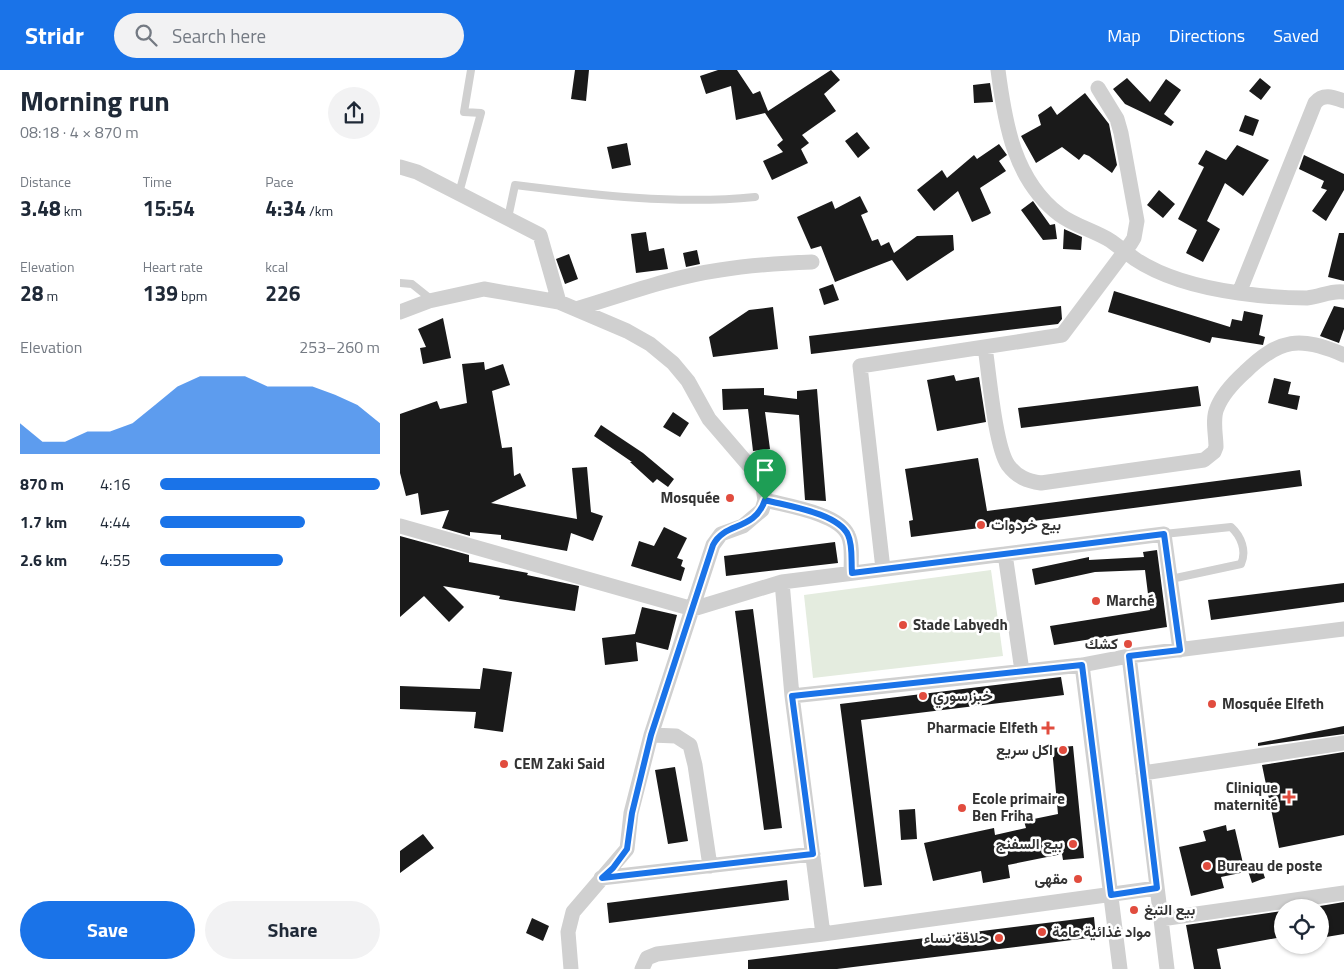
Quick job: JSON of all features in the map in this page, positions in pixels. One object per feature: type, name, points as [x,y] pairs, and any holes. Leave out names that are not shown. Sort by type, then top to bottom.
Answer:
[{"type":"street","points":[[998,70],[1002,106],[1011,143],[1023,173],[1041,200],[1062,216],[1098,233],[1136,260],[1186,283],[1239,293],[1308,298],[1338,291],[1344,292]]},
{"type":"street","points":[[883,569],[860,366],[1062,335],[1134,238],[1137,221],[1119,126],[1098,88]]},
{"type":"street","points":[[1239,293],[1314,103],[1318,99],[1327,96],[1344,100]]},
{"type":"street","points":[[400,167],[417,172],[540,235],[560,302]]},
{"type":"street","points":[[576,309],[691,276],[720,270],[764,264],[812,262]]},
{"type":"street","points":[[400,312],[432,300],[484,289],[560,302],[627,331],[650,344],[673,363],[688,381],[722,436],[758,476],[765,500],[762,510],[752,519],[716,539],[651,735],[632,813],[627,849],[613,868],[573,912],[568,924],[571,969]]},
{"type":"street","points":[[985,347],[1002,452],[1008,464],[1018,476],[1029,482],[1041,483],[1204,460],[1214,452],[1216,447],[1216,409],[1234,382],[1266,353],[1277,346],[1295,342],[1310,342],[1344,355]]},
{"type":"street","points":[[765,500],[829,518],[841,525],[849,536],[852,573]]},
{"type":"street","points":[[400,526],[693,609],[782,582],[1164,534],[1180,650]]},
{"type":"street","points":[[1005,554],[1022,671]]},
{"type":"street","points":[[782,582],[792,696],[823,934]]},
{"type":"street","points":[[792,696],[1082,665],[1129,656],[1344,629]]},
{"type":"street","points":[[1129,656],[1167,969]]},
{"type":"street","points":[[1082,665],[1120,969]]},
{"type":"street","points":[[651,735],[676,736],[690,745],[695,765],[710,866]]},
{"type":"street","points":[[1143,773],[1344,742]]},
{"type":"street","points":[[602,878],[813,854]]},
{"type":"street","points":[[642,969],[647,958],[657,954],[823,934],[1157,888]]},
{"type":"street","points":[[1161,919],[1344,893]]},
{"type":"lane","points":[[459,193],[480,113],[464,112],[471,70]]},
{"type":"lane","points":[[508,218],[515,186],[708,202],[755,197]]},
{"type":"lane","points":[[400,283],[412,284],[432,300]]},
{"type":"lane","points":[[1164,534],[1231,527],[1239,534],[1245,557],[1241,564],[1171,579]]},
{"type":"shaded area","name":"Stade Labyedh","points":[[991,570],[1003,656],[813,678],[804,595]]},
{"type":"building","points":[[575,70],[589,70],[586,101],[571,99]]},
{"type":"building","points":[[718,70],[737,70],[753,94],[760,91],[768,111],[831,70],[840,80],[824,94],[836,111],[802,135],[809,143],[801,149],[808,163],[772,180],[763,161],[783,152],[777,145],[783,140],[765,113],[736,120],[731,86],[706,94],[700,76]]},
{"type":"building","points":[[1127,78],[1150,102],[1166,79],[1181,90],[1164,114],[1174,122],[1171,126],[1125,104],[1113,89]]},
{"type":"building","points":[[1260,78],[1271,87],[1261,100],[1249,91]]},
{"type":"building","points":[[990,83],[993,102],[974,103],[973,85]]},
{"type":"building","points":[[1085,93],[1109,124],[1117,165],[1112,173],[1089,156],[1084,154],[1079,160],[1062,147],[1036,163],[1021,136],[1041,125],[1038,115],[1051,106],[1057,115]]},
{"type":"building","points":[[1245,115],[1259,120],[1253,136],[1239,131]]},
{"type":"building","points":[[857,132],[870,148],[858,158],[845,141]]},
{"type":"building","points":[[627,143],[631,165],[612,169],[607,147]]},
{"type":"building","points":[[999,144],[1007,155],[999,161],[1006,171],[980,188],[991,213],[988,215],[972,222],[958,191],[934,211],[917,190],[942,170],[947,178],[974,155],[977,159]]},
{"type":"building","points":[[1237,145],[1269,160],[1243,196],[1225,183],[1207,221],[1220,229],[1203,262],[1186,253],[1197,230],[1178,219],[1204,167],[1198,164],[1206,150],[1226,160]]},
{"type":"building","points":[[1304,155],[1344,174],[1344,190],[1326,221],[1312,211],[1327,190],[1321,188],[1324,181],[1299,169]]},
{"type":"building","points":[[1159,190],[1175,204],[1163,218],[1147,205]]},
{"type":"building","points":[[860,196],[868,212],[861,215],[872,241],[878,239],[881,246],[889,242],[894,253],[917,236],[953,235],[954,250],[907,281],[892,260],[835,282],[821,246],[811,249],[797,217],[832,201],[835,209]]},
{"type":"building","points":[[1033,201],[1050,225],[1055,224],[1057,239],[1043,240],[1021,210]]},
{"type":"building","points":[[1064,229],[1082,237],[1081,250],[1063,249]]},
{"type":"building","points":[[646,232],[649,251],[664,248],[668,269],[636,273],[631,234]]},
{"type":"building","points":[[1339,233],[1344,233],[1344,281],[1328,277]]},
{"type":"building","points":[[697,250],[700,264],[686,267],[683,253]]},
{"type":"building","points":[[569,254],[578,279],[565,284],[556,259]]},
{"type":"building","points":[[833,284],[839,300],[824,305],[819,289]]},
{"type":"building","points":[[1114,291],[1230,327],[1232,319],[1242,321],[1244,311],[1263,315],[1259,335],[1265,337],[1263,345],[1212,337],[1210,343],[1108,312]]},
{"type":"building","points":[[1061,306],[1062,319],[1058,324],[811,354],[809,336]]},
{"type":"building","points":[[1334,306],[1344,308],[1344,329],[1339,343],[1320,336]]},
{"type":"building","points":[[773,307],[778,349],[713,357],[709,337],[749,310]]},
{"type":"building","points":[[443,318],[451,358],[423,364],[420,348],[426,347],[418,329]]},
{"type":"building","points":[[484,362],[485,370],[503,364],[510,385],[492,391],[502,448],[512,447],[514,476],[520,473],[526,486],[491,503],[577,519],[572,468],[587,467],[591,512],[603,516],[593,541],[571,533],[567,551],[501,539],[501,535],[470,532],[470,536],[442,528],[449,510],[421,515],[418,493],[406,496],[400,473],[400,414],[437,401],[440,409],[467,403],[462,364]]},
{"type":"building","points":[[954,375],[956,381],[979,377],[986,422],[937,431],[927,380]]},
{"type":"building","points":[[1274,378],[1291,382],[1288,394],[1300,396],[1297,410],[1268,403]]},
{"type":"building","points":[[1198,386],[1201,406],[1021,428],[1018,408]]},
{"type":"building","points":[[764,388],[764,395],[797,399],[797,391],[817,389],[826,501],[805,500],[799,415],[765,412],[770,449],[753,451],[748,409],[723,410],[722,389]]},
{"type":"building","points":[[673,412],[689,423],[680,437],[663,427]]},
{"type":"building","points":[[601,425],[643,453],[674,479],[668,487],[657,479],[653,483],[630,462],[632,462],[594,436]]},
{"type":"building","points":[[978,458],[987,511],[1300,470],[1302,486],[911,537],[909,521],[913,520],[905,469]]},
{"type":"building","points":[[664,527],[687,538],[677,558],[683,560],[681,566],[685,568],[681,581],[631,566],[639,541],[654,546]]},
{"type":"building","points":[[400,536],[469,555],[469,562],[528,573],[527,575],[579,586],[575,611],[499,599],[500,596],[443,586],[464,607],[449,622],[424,596],[400,617]]},
{"type":"building","points":[[835,542],[838,563],[726,576],[724,556]]},
{"type":"building","points":[[1157,550],[1167,627],[1054,645],[1050,626],[1150,610],[1145,570],[1095,572],[1035,585],[1032,569],[1089,557],[1089,560],[1144,557],[1143,552]]},
{"type":"building","points":[[1344,583],[1344,602],[1211,620],[1208,600]]},
{"type":"building","points":[[642,607],[677,615],[668,650],[636,642],[638,661],[605,665],[602,638],[635,634]]},
{"type":"building","points":[[753,609],[782,828],[764,830],[735,611]]},
{"type":"building","points":[[483,668],[512,672],[503,732],[474,728],[476,712],[400,709],[400,686],[480,689]]},
{"type":"building","points":[[1061,677],[1064,695],[861,720],[882,885],[864,887],[840,704]]},
{"type":"building","points":[[1344,726],[1344,734],[1258,746],[1258,743]]},
{"type":"building","points":[[1073,746],[1084,858],[1063,860],[1062,854],[1008,865],[1010,878],[983,883],[981,871],[933,881],[924,843],[994,828],[995,835],[1026,828],[1024,821],[1058,814],[1052,748]]},
{"type":"building","points":[[1344,752],[1344,835],[1279,848],[1262,765]]},
{"type":"building","points":[[675,767],[688,841],[668,844],[655,770]]},
{"type":"building","points":[[915,809],[917,839],[901,840],[899,810]]},
{"type":"building","points":[[1226,825],[1227,831],[1235,829],[1245,872],[1221,877],[1224,888],[1191,896],[1179,847],[1206,841],[1203,831]]},
{"type":"building","points":[[423,834],[434,848],[400,873],[400,851]]},
{"type":"building","points":[[1260,863],[1265,878],[1252,883],[1247,868]]},
{"type":"building","points":[[787,880],[789,900],[609,923],[607,903]]},
{"type":"building","points":[[1344,902],[1344,934],[1329,936],[1329,904]]},
{"type":"building","points":[[1274,912],[1274,938],[1217,949],[1221,969],[1194,969],[1186,925]]},
{"type":"building","points":[[1094,917],[1096,937],[837,969],[748,969],[748,960]]},
{"type":"building","points":[[532,918],[549,926],[543,941],[526,933]]},
{"type":"place","name":"Mosquée","points":[[730,498]]},
{"type":"place","name":"بيع خردوات","points":[[981,525]]},
{"type":"place","name":"Marché","points":[[1096,601]]},
{"type":"place","name":"Stade Labyedh","points":[[903,625]]},
{"type":"place","name":"كشك","points":[[1128,644]]},
{"type":"place","name":"خبز سوري","points":[[923,696]]},
{"type":"place","name":"Mosquée Elfeth","points":[[1212,704]]},
{"type":"place","name":"Pharmacie Elfeth","points":[[1048,728]]},
{"type":"place","name":"اكل سريع","points":[[1063,750]]},
{"type":"place","name":"CEM Zaki Said","points":[[504,764]]},
{"type":"place","name":"Clinique maternité","points":[[1289,797]]},
{"type":"place","name":"Ecole primaire Ben Friha","points":[[962,808]]},
{"type":"place","name":"بيع السفنج","points":[[1073,844]]},
{"type":"place","name":"Bureau de poste","points":[[1207,866]]},
{"type":"place","name":"مقهى","points":[[1078,879]]},
{"type":"place","name":"بيع التبغ","points":[[1134,910]]},
{"type":"place","name":"مواد غذائية عامة","points":[[1042,932]]},
{"type":"place","name":"حلاقة نساء","points":[[999,938]]},
{"type":"route","points":[[765,500],[829,518],[841,525],[849,536],[852,573],[1164,534],[1180,650],[1129,656],[1157,888],[1111,895],[1082,665],[792,696],[813,854],[602,878],[613,868],[627,849],[632,813],[651,735],[713,545],[721,534],[743,526],[752,519],[762,510],[765,500]]}]
